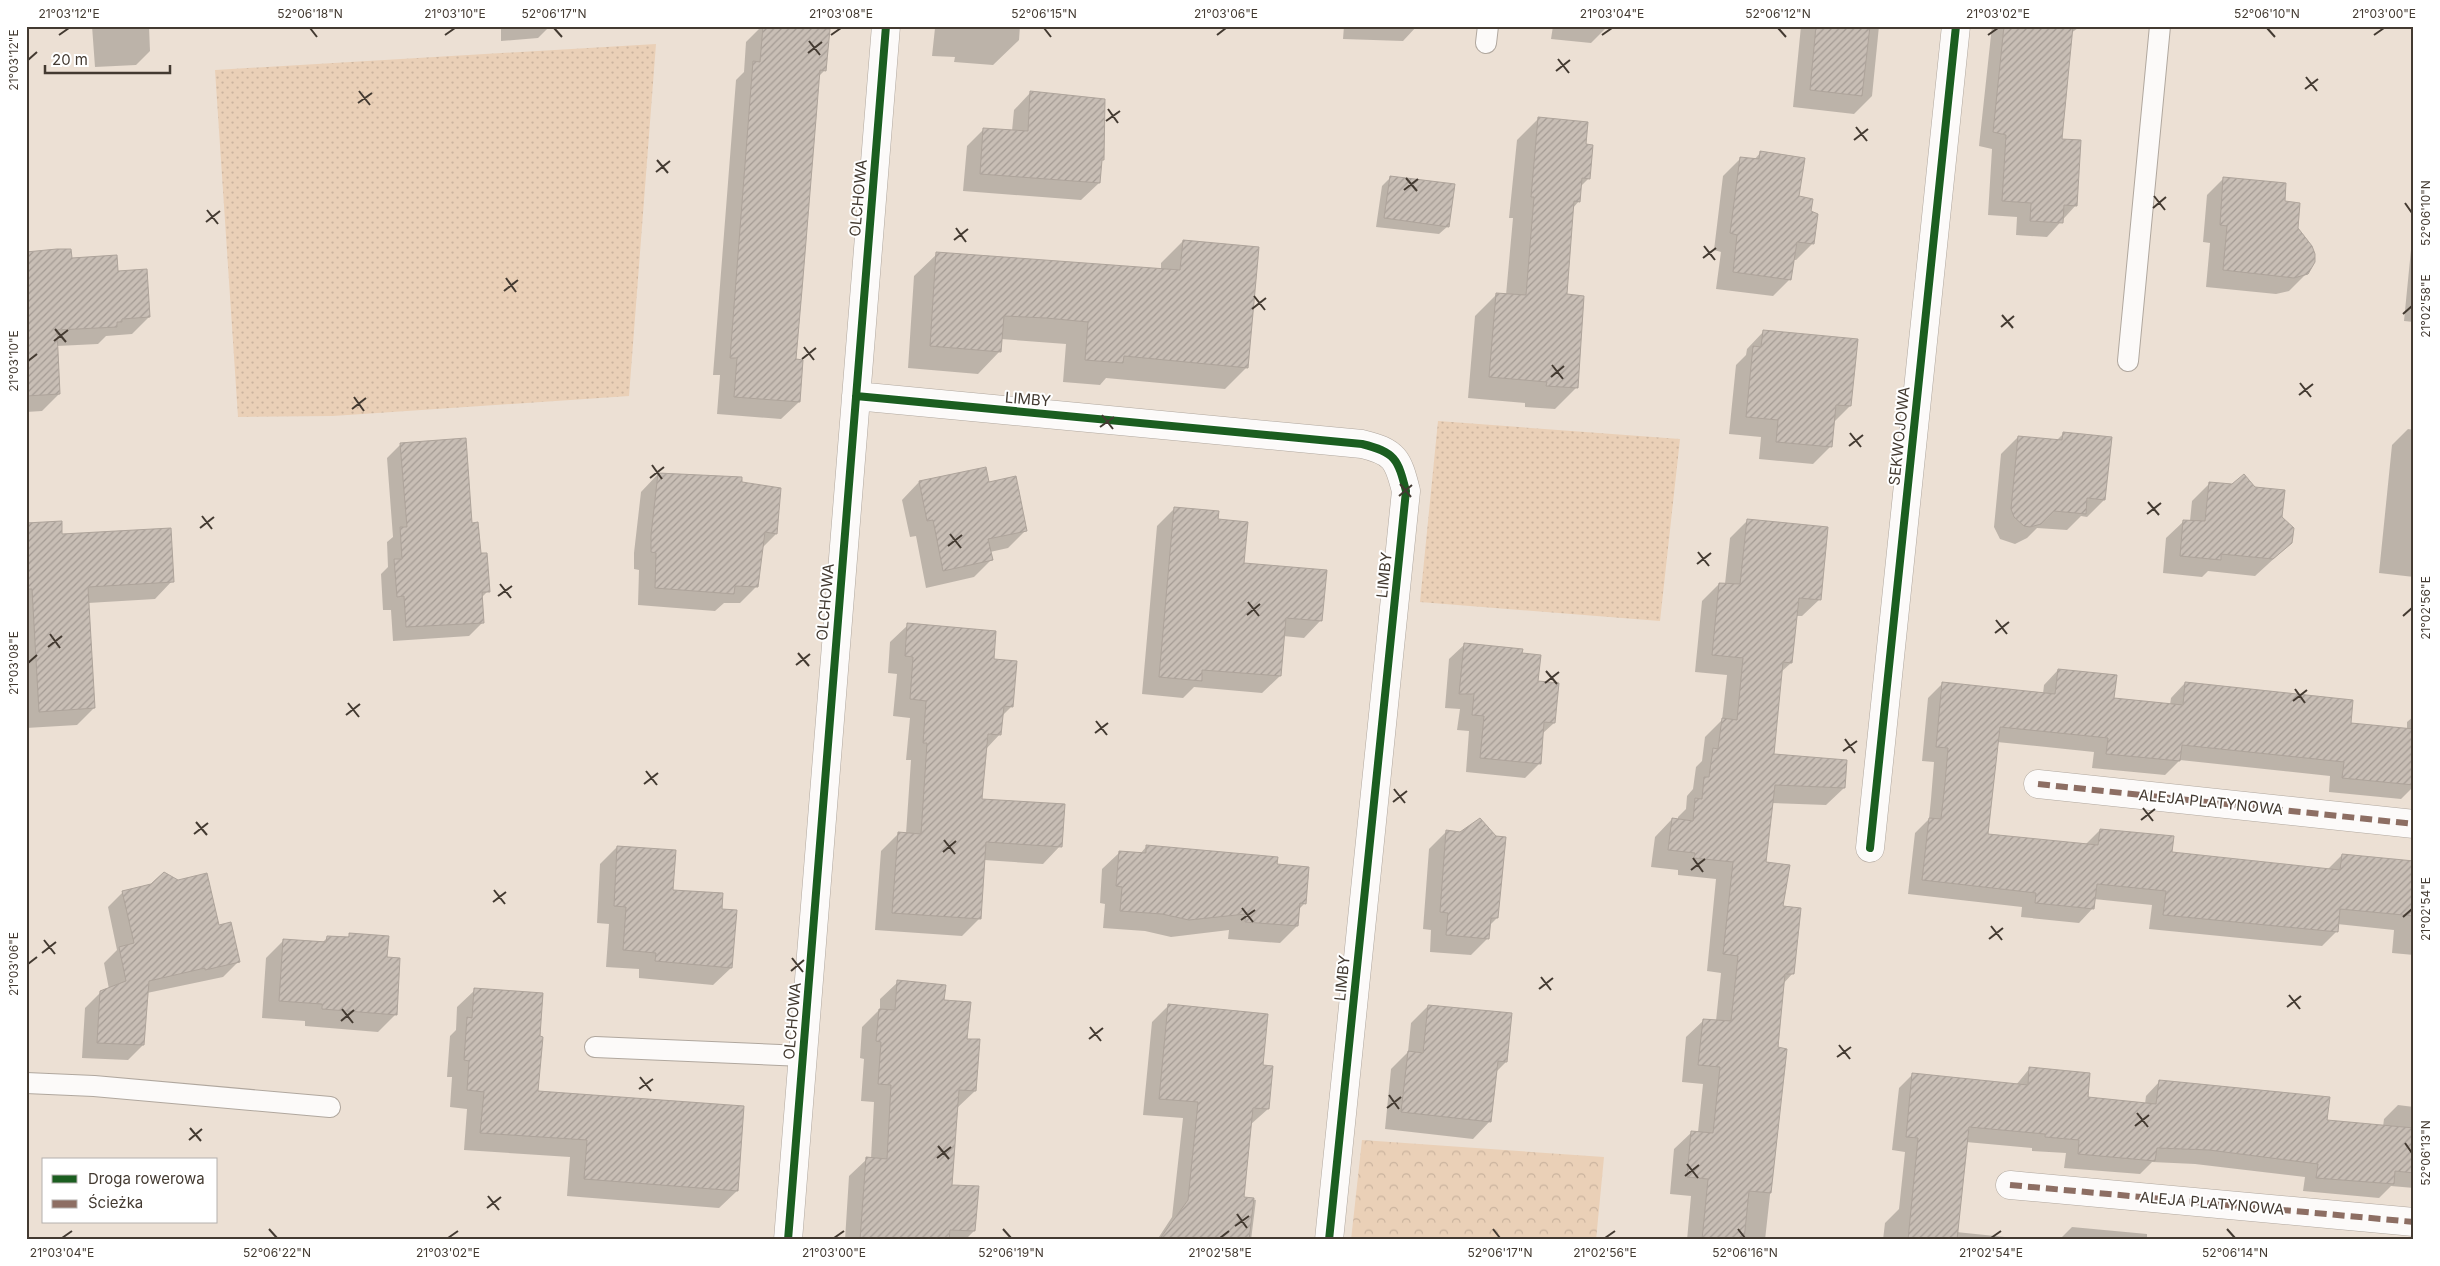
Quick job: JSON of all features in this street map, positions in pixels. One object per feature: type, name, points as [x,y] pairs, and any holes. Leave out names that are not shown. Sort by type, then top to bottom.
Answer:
[{"type":"street","name":"OLCHOWA","points":[[788,1240],[886,26]]},
{"type":"street","name":"SEKWOJOWA","points":[[1870,848],[1956,26]]},
{"type":"street","name":"LIMBY","points":[[856,396],[1362,444],[1381,448],[1393,456],[1400,467],[1406,491],[1329,1240]]},
{"type":"street","name":"ALEJA PLATYNOWA","points":[[2038,784],[2414,824]]},
{"type":"street","name":"ALEJA PLATYNOWA","points":[[2010,1185],[2414,1222]]},
{"type":"lane","points":[[2128,361],[2160,26]]},
{"type":"lane","points":[[595,1046],[803,1056]]},
{"type":"lane","points":[[26,1083],[94,1086],[330,1107]]},
{"type":"green space","points":[[656,44],[629,396],[333,416],[238,417],[215,70]]},
{"type":"green space","points":[[1438,421],[1680,439],[1660,621],[1420,602]]},
{"type":"green space","points":[[1362,1140],[1604,1157],[1596,1240],[1351,1240]]},
{"type":"building","points":[[763,26],[830,29],[826,71],[820,70],[796,359],[803,360],[800,402],[734,397],[737,358],[730,358],[753,61],[760,62]]},
{"type":"building","points":[[1816,26],[1870,26],[1862,96],[1810,90]]},
{"type":"building","points":[[2004,26],[2073,26],[2062,139],[2081,140],[2077,206],[2064,205],[2063,223],[2030,221],[2031,203],[2002,201],[2006,135],[1993,132]]},
{"type":"building","points":[[1030,91],[1105,99],[1104,160],[1102,160],[1100,183],[980,174],[983,128],[1028,131]]},
{"type":"building","points":[[1538,117],[1588,122],[1586,144],[1593,145],[1590,179],[1582,178],[1580,202],[1574,201],[1567,294],[1584,296],[1578,388],[1546,386],[1547,382],[1489,377],[1496,293],[1526,295],[1534,197],[1531,197]]},
{"type":"building","points":[[1760,151],[1805,158],[1799,196],[1813,199],[1811,211],[1818,214],[1814,244],[1797,242],[1791,280],[1733,272],[1737,235],[1730,233],[1740,157],[1759,159]]},
{"type":"building","points":[[1390,176],[1455,184],[1449,227],[1384,218]]},
{"type":"building","points":[[2223,177],[2286,183],[2285,201],[2300,203],[2298,228],[2312,246],[2315,254],[2315,262],[2308,274],[2294,278],[2223,270],[2227,226],[2220,225]]},
{"type":"building","points":[[1183,240],[1259,247],[1248,368],[1124,356],[1123,363],[1085,360],[1088,322],[1046,318],[1004,316],[1001,352],[930,346],[936,252],[1180,270]]},
{"type":"building","points":[[71,249],[72,258],[117,255],[118,271],[147,269],[150,317],[122,319],[122,322],[117,322],[117,327],[57,330],[60,394],[26,396],[26,252]]},
{"type":"building","points":[[1763,330],[1858,339],[1851,406],[1836,405],[1832,447],[1776,442],[1778,420],[1746,417],[1753,346],[1761,347]]},
{"type":"building","points":[[2063,432],[2112,437],[2105,500],[2087,498],[2086,514],[2054,511],[2041,524],[2030,527],[2024,526],[2014,517],[2011,509],[2018,436],[2062,440]]},
{"type":"building","points":[[466,438],[472,523],[478,522],[481,553],[487,553],[490,592],[482,592],[484,623],[406,627],[404,596],[397,597],[394,559],[402,559],[400,527],[407,527],[400,443]]},
{"type":"building","points":[[986,467],[989,482],[1016,476],[1027,531],[988,539],[993,560],[943,571],[933,520],[927,521],[919,481]]},
{"type":"building","points":[[658,473],[742,477],[742,482],[781,488],[777,534],[765,532],[758,587],[735,586],[734,594],[655,588],[656,553],[651,552],[651,535]]},
{"type":"building","points":[[2244,474],[2255,487],[2285,490],[2282,517],[2294,528],[2292,543],[2273,559],[2221,554],[2221,560],[2180,556],[2183,520],[2205,521],[2209,482],[2232,484]]},
{"type":"building","points":[[1174,507],[1219,511],[1218,519],[1248,522],[1244,563],[1327,570],[1322,621],[1286,618],[1281,676],[1202,670],[1202,681],[1159,677]]},
{"type":"building","points":[[1747,519],[1828,527],[1821,600],[1799,598],[1792,663],[1783,662],[1774,754],[1847,760],[1845,788],[1775,785],[1766,862],[1790,865],[1783,906],[1801,908],[1794,974],[1785,974],[1778,1047],[1787,1049],[1771,1193],[1749,1191],[1744,1240],[1702,1240],[1708,1179],[1687,1177],[1691,1131],[1713,1133],[1720,1067],[1698,1065],[1703,1019],[1731,1021],[1738,956],[1723,954],[1733,862],[1694,858],[1695,853],[1668,850],[1672,818],[1693,821],[1695,798],[1702,799],[1704,777],[1709,777],[1713,748],[1718,749],[1722,718],[1737,720],[1743,658],[1712,655],[1719,583],[1740,584]]},
{"type":"building","points":[[62,521],[62,534],[171,528],[174,582],[88,587],[95,708],[39,712],[32,589],[26,589],[26,523]]},
{"type":"building","points":[[907,623],[996,631],[994,659],[1017,661],[1013,707],[1004,706],[1001,735],[988,734],[982,799],[1065,804],[1062,847],[986,842],[981,919],[892,913],[898,832],[921,834],[927,743],[923,743],[926,701],[910,699],[913,657],[905,656]]},
{"type":"building","points":[[1464,643],[1523,649],[1522,653],[1541,655],[1538,681],[1559,683],[1555,723],[1544,722],[1541,764],[1480,758],[1484,716],[1472,715],[1474,694],[1459,694]]},
{"type":"building","points":[[2058,669],[2117,675],[2114,698],[2183,705],[2185,682],[2353,700],[2351,723],[2414,729],[2414,785],[2342,778],[2344,762],[2182,745],[2180,761],[2106,754],[2108,738],[2000,727],[1988,834],[2098,845],[2100,829],[2174,836],[2172,852],[2340,870],[2342,854],[2414,861],[2414,916],[2340,909],[2338,932],[2163,915],[2166,891],[2097,884],[2094,909],[2035,903],[2036,893],[1922,880],[1929,818],[1941,819],[1945,783],[1948,748],[1936,747],[1942,682],[2055,694]]},
{"type":"building","points":[[1480,818],[1496,836],[1506,837],[1498,918],[1491,918],[1489,939],[1446,935],[1448,913],[1440,912],[1446,830],[1460,832]]},
{"type":"building","points":[[1146,845],[1278,857],[1277,864],[1309,867],[1306,904],[1300,903],[1298,926],[1245,922],[1246,914],[1189,920],[1162,914],[1120,911],[1122,887],[1116,886],[1119,851],[1146,853]]},
{"type":"building","points":[[617,846],[676,850],[673,890],[723,893],[722,909],[737,910],[732,968],[655,961],[656,953],[623,950],[626,907],[614,906]]},
{"type":"building","points":[[164,872],[178,880],[207,873],[219,925],[231,922],[240,962],[149,981],[144,1045],[97,1043],[100,991],[126,981],[119,947],[134,943],[122,891],[151,884]]},
{"type":"building","points":[[349,933],[389,936],[387,957],[400,958],[397,1015],[322,1009],[322,1004],[279,1001],[283,939],[326,942],[327,936],[349,937]]},
{"type":"building","points":[[897,980],[946,985],[944,1000],[971,1002],[967,1039],[980,1039],[976,1091],[959,1090],[952,1185],[979,1186],[975,1231],[950,1230],[949,1240],[860,1240],[866,1157],[887,1159],[891,1085],[878,1084],[881,1042],[876,1041],[879,1009],[895,1010]]},
{"type":"building","points":[[474,988],[543,993],[540,1036],[543,1037],[538,1091],[744,1106],[738,1191],[584,1179],[587,1140],[480,1133],[484,1092],[467,1090],[469,1061],[464,1060],[467,1017],[472,1018]]},
{"type":"building","points":[[1168,1004],[1268,1014],[1263,1065],[1273,1066],[1269,1109],[1253,1108],[1244,1197],[1254,1198],[1249,1240],[1159,1240],[1188,1200],[1198,1102],[1159,1099]]},
{"type":"building","points":[[1428,1005],[1512,1013],[1507,1062],[1498,1061],[1491,1122],[1401,1112],[1408,1051],[1423,1053]]},
{"type":"building","points":[[2029,1067],[2090,1073],[2088,1097],[2156,1104],[2159,1080],[2330,1097],[2327,1120],[2414,1128],[2414,1173],[2395,1171],[2394,1184],[2316,1178],[2318,1164],[2209,1150],[2157,1148],[2155,1161],[2078,1154],[2079,1140],[2045,1137],[2045,1134],[1969,1127],[1957,1240],[1908,1240],[1918,1138],[1906,1137],[1912,1073],[2028,1085]]},
{"type":"marked path","points":[[2038,784],[2414,824]]},
{"type":"marked path","points":[[2010,1185],[2414,1222]]},
{"type":"cycle path","points":[[788,1240],[886,26]]},
{"type":"cycle path","points":[[1870,848],[1956,26]]},
{"type":"cycle path","points":[[856,396],[1362,444],[1382,450],[1397,464],[1406,491],[1329,1240]]}]
